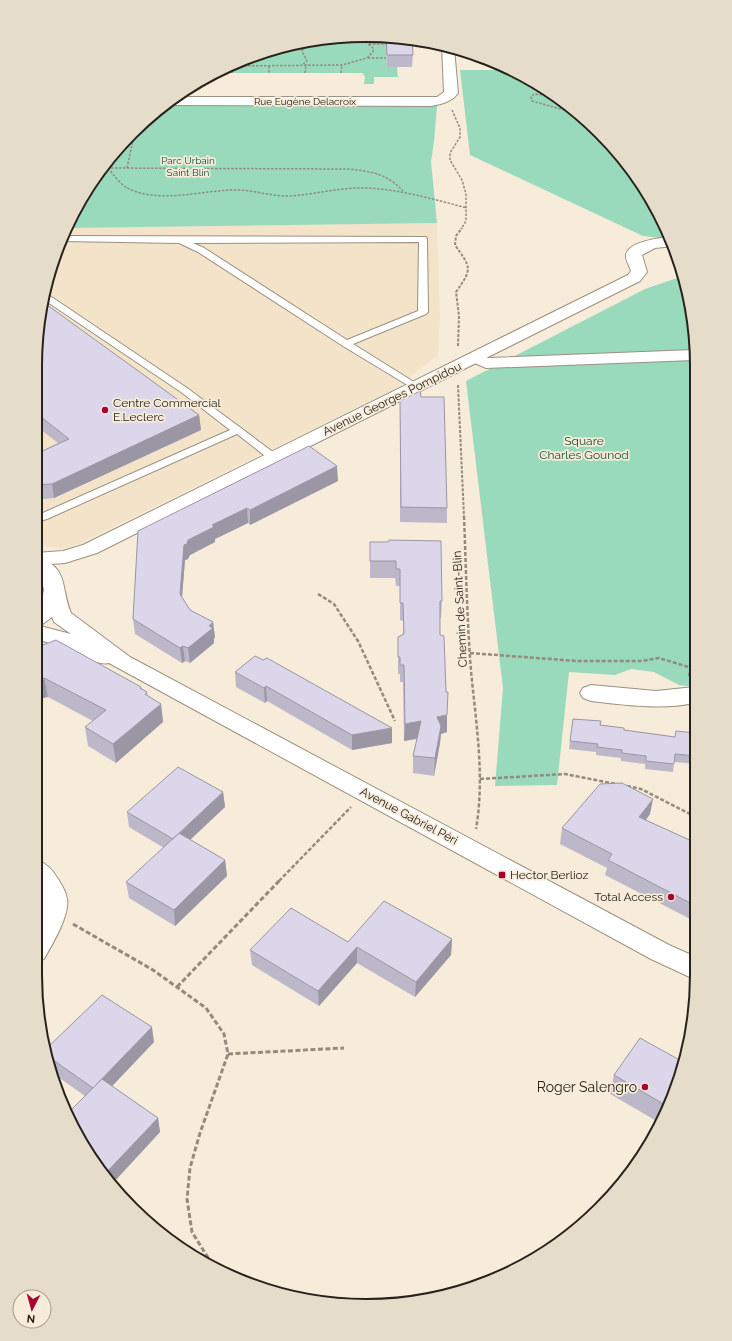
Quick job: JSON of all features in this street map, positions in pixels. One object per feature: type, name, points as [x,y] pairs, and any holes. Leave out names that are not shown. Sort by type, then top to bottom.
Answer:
[{"type":"street","points":[[446,103],[451,93],[447,52]]},
{"type":"street","name":"Rue Eugène Delacroix","points":[[180,101],[446,103]]},
{"type":"street","name":"Avenue Georges Pompidou","points":[[42,559],[65,557],[90,549],[634,278],[639,272],[638,266],[634,260],[634,254],[641,248],[653,243],[665,242]]},
{"type":"street","points":[[475,358],[486,363],[689,354]]},
{"type":"street","name":"Avenue Georges Pompidou","points":[[42,613],[50,606],[55,590],[68,567],[90,549]]},
{"type":"street","name":"Avenue Gabriel Péri","points":[[42,567],[49,572],[55,583],[58,609],[62,617],[122,662],[660,952],[690,966]]},
{"type":"street","name":"Avenue Gabriel Péri","points":[[42,634],[62,639],[86,651],[122,662]]},
{"type":"street","points":[[591,693],[652,700],[676,699],[690,696]]},
{"type":"street","points":[[42,877],[51,891],[55,902],[53,912],[42,936]]},
{"type":"lane","points":[[68,240],[423,239],[423,312],[346,344]]},
{"type":"lane","points":[[181,240],[200,250],[346,344],[417,387]]},
{"type":"lane","points":[[49,298],[184,390],[272,457]]},
{"type":"lane","points":[[42,517],[236,431]]},
{"type":"path","points":[[366,42],[373,48],[373,52],[368,58]]},
{"type":"path","points":[[369,44],[386,44]]},
{"type":"path","points":[[302,48],[307,61],[303,64]]},
{"type":"path","points":[[244,66],[303,64],[342,65],[368,58],[386,58]]},
{"type":"path","points":[[305,73],[306,64]]},
{"type":"path","points":[[341,73],[342,65]]},
{"type":"path","points":[[268,73],[269,66]]},
{"type":"path","points":[[543,95],[534,94],[531,97],[532,101],[564,110]]},
{"type":"path","points":[[109,169],[125,187],[138,192],[160,196],[240,190],[287,196],[320,193],[338,189],[361,188],[404,192],[467,208],[466,194],[462,180],[450,160],[450,153],[460,137],[460,128],[446,103]]},
{"type":"path","points":[[127,168],[133,141]]},
{"type":"path","points":[[110,168],[328,168],[354,170],[384,175],[398,183],[404,192]]},
{"type":"path","name":"Chemin de Saint-Blin","points":[[467,208],[466,221],[456,236],[456,245],[468,264],[468,275],[456,292],[459,316],[457,367],[470,653],[480,779],[480,806],[472,850]]},
{"type":"path","points":[[318,594],[334,604],[358,641],[395,721]]},
{"type":"path","points":[[470,653],[577,661],[641,661],[660,658],[690,668]]},
{"type":"path","points":[[480,779],[565,774],[618,785]]},
{"type":"path","points":[[626,786],[641,789],[690,814]]},
{"type":"path","points":[[177,987],[365,792]]},
{"type":"path","points":[[53,912],[153,970],[177,987],[206,1008],[224,1034],[228,1054],[200,1133],[190,1168],[187,1199],[192,1232],[208,1258]]},
{"type":"path","points":[[228,1054],[344,1048]]},
{"type":"shaded area","points":[[437,223],[440,317],[438,355],[395,389],[68,549],[42,546],[42,366],[45,324],[53,282],[59,262],[73,228]]},
{"type":"green space","points":[[345,43],[386,43],[387,67],[397,67],[398,77],[374,77],[374,84],[364,84],[365,76],[363,73],[228,73],[262,59],[303,48]]},
{"type":"green space","points":[[460,70],[497,70],[528,85],[563,109],[580,122],[610,152],[647,204],[663,238],[643,236],[470,155]]},
{"type":"green space","name":"Parc Urbain Saint Blin","points":[[175,105],[437,106],[431,161],[437,223],[73,228],[85,204],[122,152],[152,122]]},
{"type":"green space","name":"Square Charles Gounod","points":[[678,278],[687,324],[690,366],[690,686],[679,685],[654,672],[631,669],[615,675],[569,672],[557,785],[495,786],[503,688],[466,381],[645,289]]},
{"type":"building","points":[[386,43],[412,46],[413,55],[387,55]]},
{"type":"building","name":"Centre Commercial E.Leclerc","points":[[48,305],[199,415],[52,484],[42,485],[42,451],[69,439],[42,418],[43,345]]},
{"type":"building","points":[[420,391],[421,397],[444,397],[447,508],[401,507],[400,401]]},
{"type":"building","points":[[309,446],[337,466],[250,510],[247,508],[212,525],[214,527],[188,540],[187,544],[184,545],[180,594],[190,610],[213,622],[209,626],[213,628],[188,648],[183,646],[180,648],[133,619],[138,531]]},
{"type":"building","points":[[389,540],[441,541],[442,601],[440,601],[440,635],[444,636],[446,692],[448,692],[447,715],[437,717],[441,726],[435,758],[413,756],[421,721],[405,724],[404,665],[400,665],[400,657],[398,657],[398,637],[404,634],[403,603],[400,603],[400,569],[396,569],[396,561],[370,561],[370,542],[388,542]]},
{"type":"building","points":[[56,640],[141,687],[140,688],[147,692],[145,694],[161,704],[113,744],[85,727],[106,710],[44,678],[42,679],[42,645]]},
{"type":"building","points":[[255,656],[263,660],[267,658],[392,728],[352,735],[266,686],[264,688],[235,672]]},
{"type":"building","points":[[573,719],[601,721],[600,725],[675,737],[676,731],[690,732],[690,755],[675,754],[674,764],[646,761],[646,756],[622,753],[622,750],[597,747],[598,744],[570,741]]},
{"type":"building","points":[[178,767],[223,792],[173,839],[127,812]]},
{"type":"building","points":[[622,783],[653,799],[639,817],[690,840],[690,903],[608,860],[612,854],[562,828],[600,784]]},
{"type":"building","points":[[179,833],[225,860],[174,910],[126,882]]},
{"type":"building","points":[[384,901],[452,939],[416,982],[357,947],[318,991],[250,950],[291,908],[348,942]]},
{"type":"building","points":[[102,995],[152,1027],[93,1088],[53,1060],[50,1045]]},
{"type":"building","points":[[640,1038],[679,1060],[663,1104],[614,1075]]},
{"type":"building","points":[[102,1079],[158,1118],[108,1171],[85,1137],[71,1110]]},
{"type":"place","name":"Centre Commercial E.Leclerc","points":[[105,410]]},
{"type":"place","name":"Hector Berlioz","points":[[502,875]]},
{"type":"place","name":"Total Access","points":[[671,897]]},
{"type":"place","name":"Roger Salengro","points":[[645,1087]]}]
